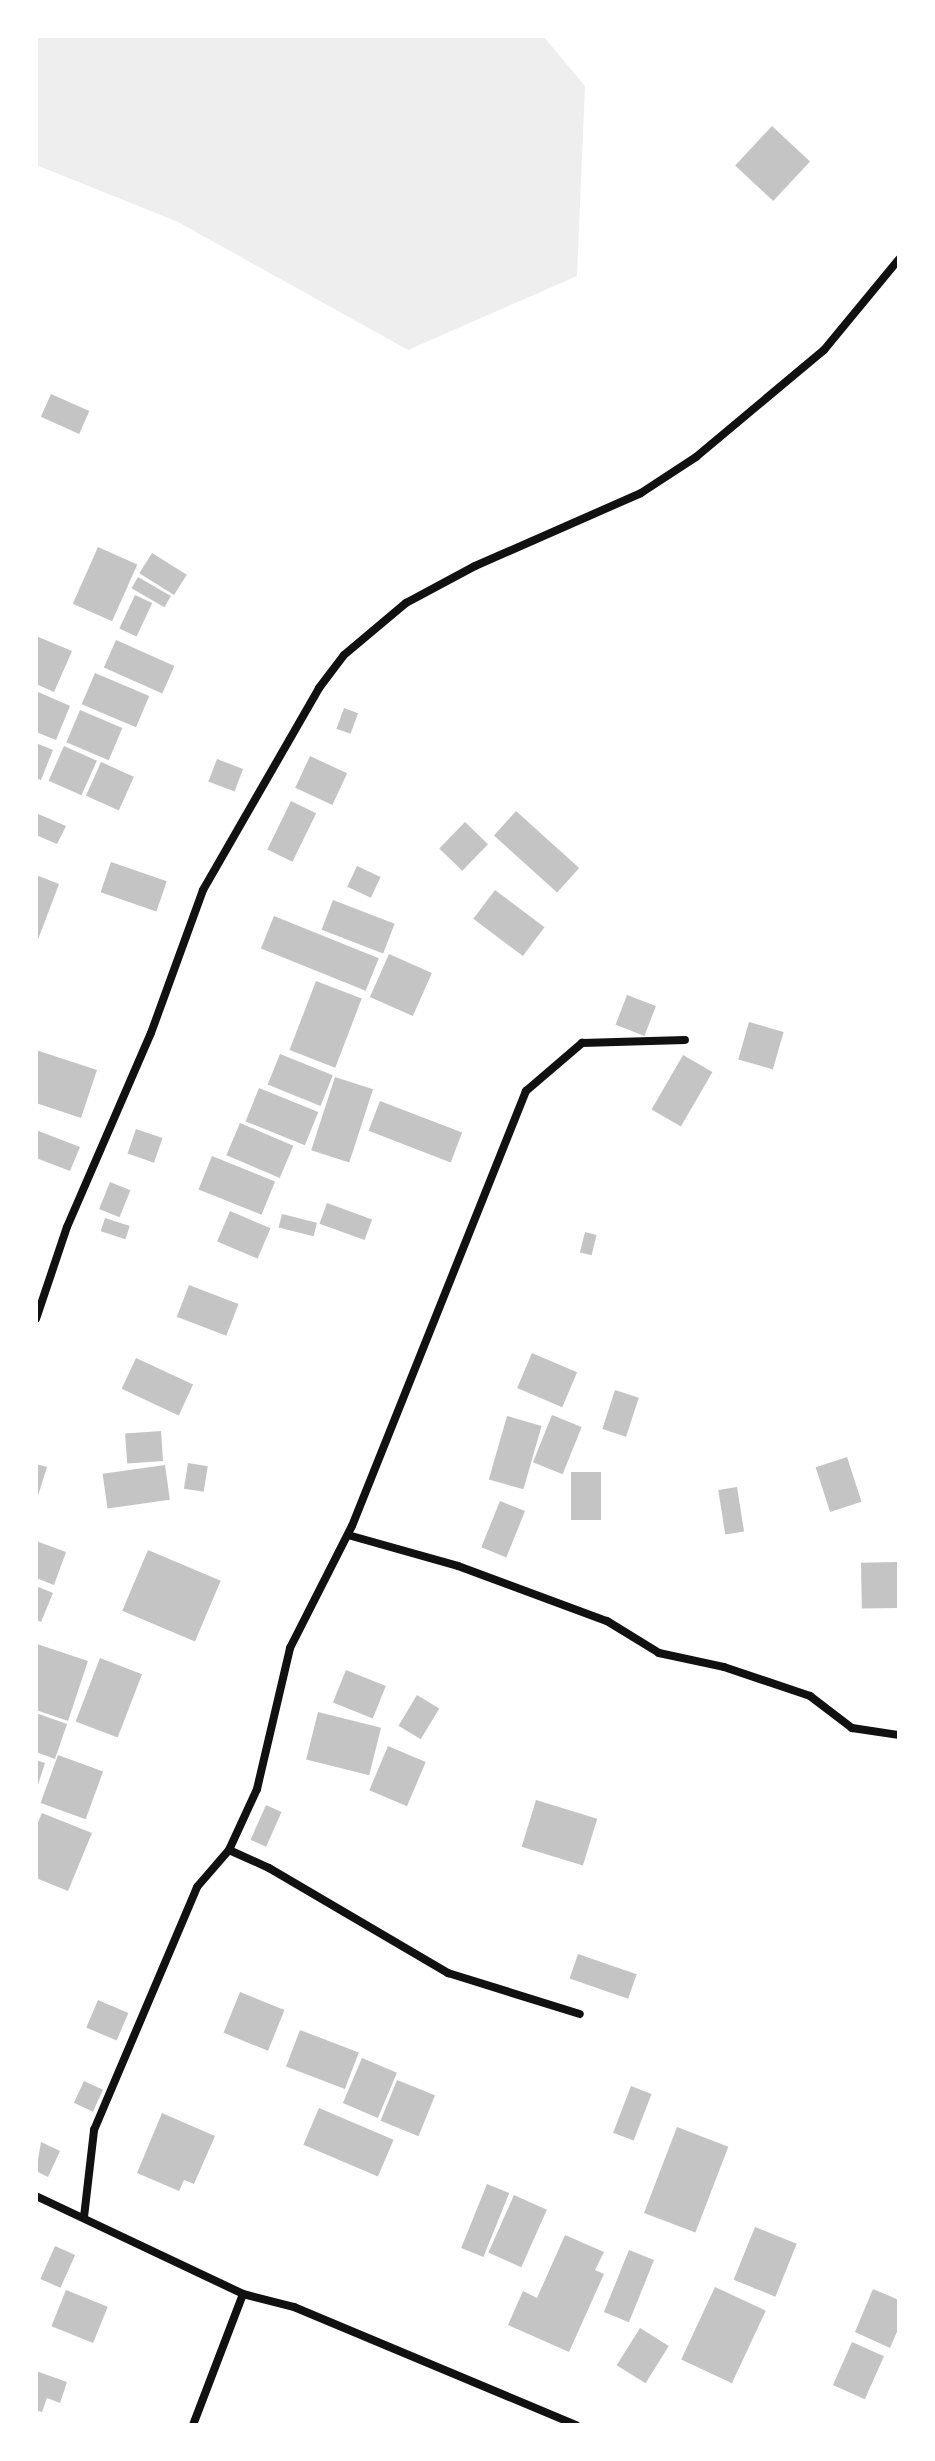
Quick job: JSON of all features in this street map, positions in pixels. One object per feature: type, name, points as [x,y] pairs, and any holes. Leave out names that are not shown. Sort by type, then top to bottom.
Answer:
[{"type":"street","points":[[36,1319],[67,1227],[151,1033],[203,890],[319,688],[344,655],[406,603],[475,566],[641,493],[696,457],[824,350],[899,259]]},
{"type":"street","points":[[84,2217],[94,2130],[197,1887],[229,1850],[257,1789],[290,1648],[348,1535],[526,1091],[582,1043],[685,1040]]},
{"type":"street","points":[[348,1535],[458,1566],[607,1621],[659,1653],[724,1667],[810,1696],[852,1728],[899,1735]]},
{"type":"street","points":[[229,1850],[269,1868],[448,1973],[580,2014]]},
{"type":"street","points":[[36,2196],[243,2294],[294,2307],[576,2425]]},
{"type":"street","points":[[193,2425],[243,2294]]},
{"type":"shaded area","points":[[36,36],[543,36],[585,86],[577,276],[408,350],[178,222],[36,165]]},
{"type":"building","points":[[772,126],[810,161],[773,201],[735,165]]},
{"type":"building","points":[[51,394],[89,411],[79,434],[41,417]]},
{"type":"building","points":[[98,547],[137,564],[112,621],[73,604]]},
{"type":"building","points":[[152,553],[187,575],[174,595],[139,573]]},
{"type":"building","points":[[138,577],[171,596],[164,607],[132,588]]},
{"type":"building","points":[[135,595],[152,603],[137,637],[119,629]]},
{"type":"building","points":[[36,636],[72,651],[54,692],[36,684]]},
{"type":"building","points":[[116,640],[174,666],[162,693],[104,667]]},
{"type":"building","points":[[95,673],[149,696],[136,727],[82,704]]},
{"type":"building","points":[[36,691],[70,706],[56,740],[36,732]]},
{"type":"building","points":[[344,708],[358,713],[351,734],[336,729]]},
{"type":"building","points":[[80,710],[122,728],[109,760],[66,742]]},
{"type":"building","points":[[36,743],[53,750],[41,780],[36,778]]},
{"type":"building","points":[[64,746],[97,761],[81,795],[49,781]]},
{"type":"building","points":[[310,756],[347,773],[332,805],[295,788]]},
{"type":"building","points":[[217,759],[243,769],[235,791],[208,781]]},
{"type":"building","points":[[101,762],[134,777],[119,810],[86,796]]},
{"type":"building","points":[[291,801],[316,813],[292,862],[267,850]]},
{"type":"building","points":[[516,811],[579,868],[557,892],[494,836]]},
{"type":"building","points":[[36,813],[66,826],[57,844],[36,835]]},
{"type":"building","points":[[465,822],[488,844],[462,871],[439,849]]},
{"type":"building","points":[[111,862],[167,881],[156,911],[101,892]]},
{"type":"building","points":[[357,866],[381,877],[371,898],[347,887]]},
{"type":"building","points":[[36,875],[59,884],[36,945]]},
{"type":"building","points":[[495,890],[545,927],[523,956],[473,919]]},
{"type":"building","points":[[333,900],[395,924],[383,954],[322,930]]},
{"type":"building","points":[[274,916],[379,958],[366,991],[261,948]]},
{"type":"building","points":[[389,954],[432,973],[413,1016],[370,997]]},
{"type":"building","points":[[316,981],[362,999],[335,1068],[289,1050]]},
{"type":"building","points":[[627,995],[656,1006],[644,1036],[616,1025]]},
{"type":"building","points":[[749,1022],[784,1032],[773,1069],[738,1059]]},
{"type":"building","points":[[36,1050],[97,1070],[81,1118],[36,1103]]},
{"type":"building","points":[[280,1054],[333,1075],[320,1106],[268,1085]]},
{"type":"building","points":[[683,1055],[712,1072],[681,1127],[652,1110]]},
{"type":"building","points":[[335,1077],[373,1089],[349,1163],[311,1150]]},
{"type":"building","points":[[259,1088],[318,1112],[305,1145],[246,1121]]},
{"type":"building","points":[[380,1101],[462,1133],[451,1162],[369,1131]]},
{"type":"building","points":[[240,1123],[293,1146],[280,1178],[226,1155]]},
{"type":"building","points":[[136,1129],[162,1138],[154,1163],[128,1154]]},
{"type":"building","points":[[36,1130],[80,1147],[70,1171],[36,1158]]},
{"type":"building","points":[[212,1156],[275,1181],[262,1215],[199,1189]]},
{"type":"building","points":[[110,1182],[130,1190],[120,1217],[99,1209]]},
{"type":"building","points":[[327,1203],[372,1219],[365,1240],[319,1224]]},
{"type":"building","points":[[230,1211],[271,1228],[258,1259],[217,1241]]},
{"type":"building","points":[[282,1214],[317,1223],[314,1236],[279,1228]]},
{"type":"building","points":[[105,1218],[130,1226],[125,1239],[101,1231]]},
{"type":"building","points":[[585,1232],[597,1235],[592,1255],[580,1252]]},
{"type":"building","points":[[189,1285],[238,1304],[226,1336],[177,1317]]},
{"type":"building","points":[[532,1353],[577,1372],[562,1407],[517,1388]]},
{"type":"building","points":[[136,1358],[193,1385],[179,1415],[122,1389]]},
{"type":"building","points":[[615,1390],[639,1398],[626,1437],[602,1429]]},
{"type":"building","points":[[552,1415],[582,1427],[563,1474],[533,1462]]},
{"type":"building","points":[[507,1416],[542,1426],[523,1489],[489,1479]]},
{"type":"building","points":[[161,1431],[163,1461],[127,1463],[125,1434]]},
{"type":"building","points":[[847,1457],[862,1502],[830,1512],[816,1467]]},
{"type":"building","points":[[188,1463],[208,1466],[204,1492],[184,1489]]},
{"type":"building","points":[[36,1464],[47,1467],[37,1499],[36,1499]]},
{"type":"building","points":[[165,1465],[170,1500],[107,1508],[103,1474]]},
{"type":"building","points":[[571,1472],[601,1472],[601,1520],[571,1520]]},
{"type":"building","points":[[737,1487],[744,1531],[725,1534],[718,1490]]},
{"type":"building","points":[[500,1501],[525,1511],[506,1557],[481,1547]]},
{"type":"building","points":[[36,1541],[66,1552],[54,1585],[36,1578]]},
{"type":"building","points":[[148,1550],[221,1581],[195,1642],[122,1611]]},
{"type":"building","points":[[897,1562],[898,1608],[862,1609],[861,1563]]},
{"type":"building","points":[[36,1586],[53,1593],[41,1622],[36,1620]]},
{"type":"building","points":[[37,1644],[88,1661],[68,1721],[36,1710]]},
{"type":"building","points":[[100,1658],[142,1674],[118,1738],[76,1721]]},
{"type":"building","points":[[346,1670],[386,1686],[373,1719],[333,1702]]},
{"type":"building","points":[[417,1695],[439,1708],[421,1739],[398,1726]]},
{"type":"building","points":[[318,1712],[381,1728],[369,1775],[306,1760]]},
{"type":"building","points":[[36,1713],[67,1724],[55,1759],[36,1752]]},
{"type":"building","points":[[388,1746],[426,1762],[407,1806],[369,1790]]},
{"type":"building","points":[[58,1755],[103,1771],[86,1819],[41,1803]]},
{"type":"building","points":[[36,1760],[45,1763],[37,1788],[36,1788]]},
{"type":"building","points":[[536,1800],[597,1819],[583,1866],[522,1847]]},
{"type":"building","points":[[266,1805],[282,1812],[266,1847],[251,1840]]},
{"type":"building","points":[[42,1813],[92,1833],[68,1891],[36,1878],[36,1827]]},
{"type":"building","points":[[578,1954],[637,1974],[628,1999],[570,1979]]},
{"type":"building","points":[[240,1992],[285,2010],[268,2051],[224,2033]]},
{"type":"building","points":[[98,2000],[128,2013],[117,2041],[86,2028]]},
{"type":"building","points":[[300,2030],[359,2053],[345,2089],[286,2066]]},
{"type":"building","points":[[362,2058],[397,2073],[378,2118],[343,2103]]},
{"type":"building","points":[[397,2080],[435,2095],[419,2136],[381,2121]]},
{"type":"building","points":[[84,2081],[103,2090],[93,2112],[74,2103]]},
{"type":"building","points":[[631,2086],[652,2094],[634,2141],[613,2133]]},
{"type":"building","points":[[319,2108],[394,2140],[378,2176],[303,2145]]},
{"type":"building","points":[[162,2113],[215,2136],[194,2184],[184,2180],[179,2191],[137,2173]]},
{"type":"building","points":[[677,2127],[728,2147],[695,2233],[644,2213]]},
{"type":"building","points":[[41,2142],[60,2151],[48,2177],[36,2171]]},
{"type":"building","points":[[487,2184],[509,2193],[483,2257],[461,2248]]},
{"type":"building","points":[[514,2195],[547,2210],[521,2267],[488,2253]]},
{"type":"building","points":[[755,2227],[797,2244],[775,2297],[734,2280]]},
{"type":"building","points":[[565,2235],[604,2252],[595,2270],[604,2274],[569,2352],[508,2325],[523,2291],[537,2298]]},
{"type":"building","points":[[55,2246],[75,2255],[60,2288],[40,2279]]},
{"type":"building","points":[[629,2250],[654,2260],[629,2322],[604,2312]]},
{"type":"building","points":[[715,2287],[766,2311],[732,2383],[681,2360]]},
{"type":"building","points":[[873,2289],[899,2300],[899,2327],[890,2348],[855,2332]]},
{"type":"building","points":[[66,2290],[108,2307],[93,2343],[51,2326]]},
{"type":"building","points":[[640,2328],[669,2346],[646,2383],[617,2365]]},
{"type":"building","points":[[852,2342],[884,2356],[865,2399],[833,2385]]},
{"type":"building","points":[[36,2371],[67,2382],[60,2403],[47,2398],[42,2412],[36,2410]]}]
